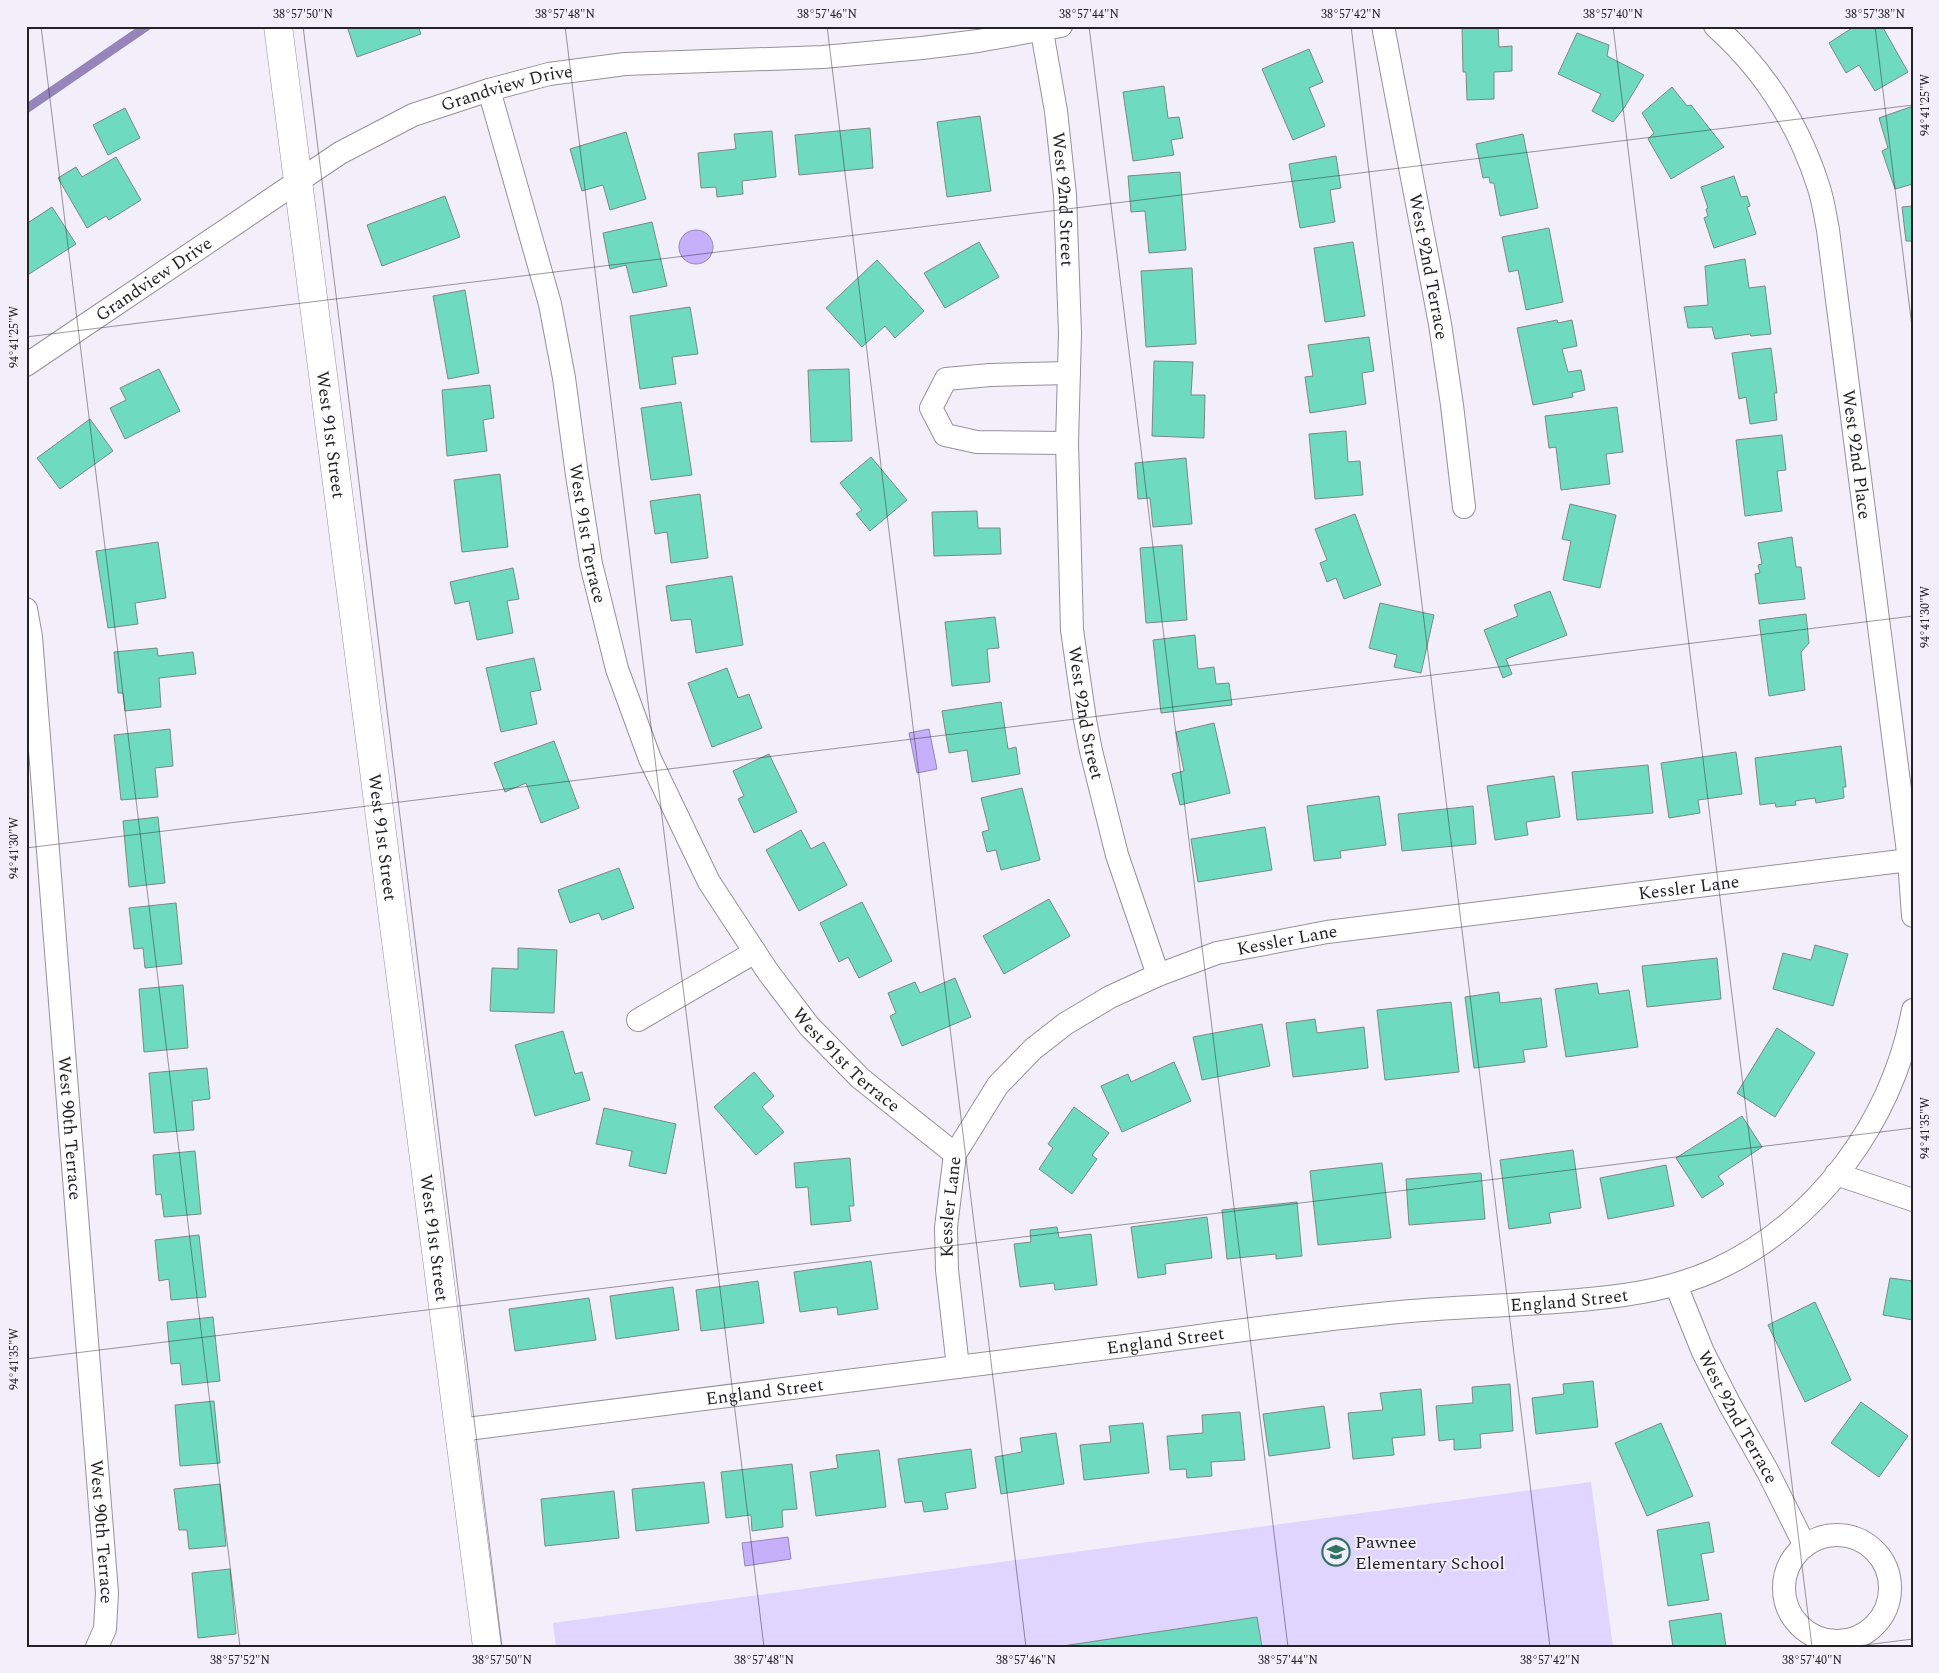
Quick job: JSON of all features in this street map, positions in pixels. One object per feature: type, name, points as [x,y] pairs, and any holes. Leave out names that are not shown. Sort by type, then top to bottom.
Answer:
[{"type":"street","name":"West 91st Street","points":[[278,26],[487,1647]]},
{"type":"street","name":"West 92nd Terrace","points":[[1383,26],[1440,324],[1464,508]]},
{"type":"street","name":"West 92nd Place","points":[[1715,26],[1734,44],[1769,85],[1796,130],[1819,186],[1828,230],[1909,860],[1913,916]]},
{"type":"street","name":"Grandview Drive","points":[[26,365],[340,153],[413,115],[489,90],[549,74],[625,64],[823,57],[922,48],[1048,28]]},
{"type":"street","name":"West 92nd Street","points":[[1048,28],[1065,195],[1070,334],[1067,443],[1072,630],[1085,720],[1117,855],[1158,975]]},
{"type":"street","name":"West 91st Terrace","points":[[489,90],[550,304],[564,378],[591,564],[617,669],[650,759],[709,882],[768,972],[809,1026],[860,1078],[955,1154]]},
{"type":"street","points":[[1067,443],[977,442],[945,435],[932,408],[946,379],[990,375],[1069,373]]},
{"type":"street","name":"West 90th Terrace","points":[[26,609],[31,637],[107,1593],[105,1629],[98,1647]]},
{"type":"street","name":"Kessler Lane","points":[[958,1366],[947,1270],[946,1227],[955,1154],[998,1085],[1033,1049],[1073,1019],[1110,997],[1158,975],[1217,953],[1327,932],[1909,860]]},
{"type":"street","points":[[638,1020],[755,952]]},
{"type":"street","points":[[1913,1010],[1898,1068],[1885,1099],[1866,1135],[1836,1174],[1913,1200]]},
{"type":"street","name":"England Street","points":[[459,1430],[1390,1313],[1563,1302],[1638,1294],[1676,1285],[1716,1269],[1749,1251],[1781,1229],[1817,1198],[1836,1174]]},
{"type":"street","name":"West 92nd Terrace","points":[[1676,1285],[1703,1352],[1730,1405],[1768,1472],[1805,1546]]},
{"type":"street","points":[[1838,1535],[1855,1538],[1870,1546],[1882,1559],[1889,1575],[1890,1592],[1886,1609],[1877,1624],[1863,1635],[1846,1641],[1829,1641],[1812,1635],[1798,1624],[1789,1610],[1784,1593],[1786,1575],[1793,1559],[1805,1546],[1821,1538],[1838,1535]]},
{"type":"shaded area","points":[[696,230],[708,235],[713,247],[708,259],[696,264],[684,259],[679,247],[684,235]]},
{"type":"shaded area","points":[[929,729],[937,769],[917,773],[909,733]]},
{"type":"shaded area","name":"Pawnee Elementary School","points":[[1591,1482],[1613,1647],[556,1647],[553,1623]]},
{"type":"shaded area","points":[[788,1537],[791,1559],[745,1566],[742,1543]]},
{"type":"building","points":[[347,26],[418,26],[421,34],[357,57]]},
{"type":"building","points":[[1462,26],[1498,26],[1499,47],[1512,46],[1512,71],[1494,72],[1494,99],[1467,100],[1466,72],[1463,72]]},
{"type":"building","points":[[1855,26],[1882,26],[1908,72],[1875,91],[1859,65],[1846,73],[1829,43]]},
{"type":"building","points":[[1577,33],[1609,45],[1607,56],[1644,75],[1613,122],[1592,111],[1601,94],[1558,74]]},
{"type":"building","points":[[1309,49],[1323,82],[1309,88],[1325,126],[1293,140],[1262,69]]},
{"type":"building","points":[[1164,86],[1168,118],[1179,117],[1183,138],[1171,140],[1174,155],[1133,161],[1123,92]]},
{"type":"building","points":[[1672,87],[1687,106],[1691,105],[1724,147],[1671,179],[1648,139],[1654,133],[1642,113]]},
{"type":"building","points":[[1913,106],[1913,184],[1895,189],[1882,151],[1888,148],[1879,118]]},
{"type":"building","points":[[125,108],[140,138],[108,155],[93,125]]},
{"type":"building","points":[[980,116],[991,191],[947,197],[937,122]]},
{"type":"building","points":[[870,128],[873,168],[799,175],[795,135]]},
{"type":"building","points":[[772,131],[776,177],[742,181],[743,194],[717,197],[716,187],[701,188],[698,153],[736,149],[734,134]]},
{"type":"building","points":[[626,132],[646,199],[610,210],[603,185],[582,191],[570,149]]},
{"type":"building","points":[[1523,134],[1538,208],[1500,216],[1494,183],[1490,183],[1489,177],[1483,178],[1476,144]]},
{"type":"building","points":[[1336,156],[1341,188],[1330,190],[1335,222],[1300,228],[1289,164]]},
{"type":"building","points":[[116,157],[141,200],[109,220],[106,216],[87,228],[58,178],[76,167],[82,177]]},
{"type":"building","points":[[1180,172],[1186,250],[1149,253],[1145,211],[1131,212],[1128,176]]},
{"type":"building","points":[[1734,176],[1741,197],[1747,196],[1750,206],[1747,207],[1756,234],[1714,248],[1704,218],[1708,216],[1706,209],[1708,208],[1701,187]]},
{"type":"building","points":[[445,196],[460,237],[382,266],[367,225]]},
{"type":"building","points":[[1913,206],[1913,241],[1906,241],[1902,207]]},
{"type":"building","points":[[52,207],[76,244],[26,276],[26,224]]},
{"type":"building","points":[[652,222],[667,286],[633,293],[626,265],[610,269],[603,233]]},
{"type":"building","points":[[1549,228],[1563,302],[1526,310],[1518,270],[1509,272],[1502,237]]},
{"type":"building","points":[[979,242],[999,277],[945,308],[924,273]]},
{"type":"building","points":[[1353,242],[1365,316],[1325,322],[1314,248]]},
{"type":"building","points":[[1745,259],[1749,288],[1765,286],[1771,334],[1751,336],[1750,334],[1715,339],[1712,327],[1688,328],[1684,307],[1708,305],[1705,266]]},
{"type":"building","points":[[877,260],[924,311],[895,338],[885,326],[862,347],[826,308]]},
{"type":"building","points":[[1192,268],[1196,344],[1146,347],[1141,271]]},
{"type":"building","points":[[465,290],[479,373],[448,379],[433,296]]},
{"type":"building","points":[[690,307],[698,354],[672,357],[676,384],[640,389],[630,316]]},
{"type":"building","points":[[1557,320],[1558,323],[1572,320],[1577,346],[1562,349],[1568,372],[1581,370],[1585,390],[1572,393],[1573,397],[1533,405],[1517,328]]},
{"type":"building","points":[[1369,337],[1374,371],[1362,373],[1366,404],[1310,413],[1305,377],[1313,376],[1308,345]]},
{"type":"building","points":[[1771,348],[1777,393],[1774,393],[1777,420],[1750,424],[1746,397],[1739,399],[1732,353]]},
{"type":"building","points":[[1154,361],[1193,362],[1191,395],[1205,395],[1204,438],[1152,436]]},
{"type":"building","points":[[159,369],[180,411],[125,439],[110,408],[126,400],[120,388]]},
{"type":"building","points":[[849,369],[852,441],[811,442],[808,370]]},
{"type":"building","points":[[490,385],[494,418],[483,420],[487,451],[447,456],[442,390]]},
{"type":"building","points":[[681,402],[692,475],[651,480],[641,408]]},
{"type":"building","points":[[1617,407],[1623,452],[1606,454],[1610,484],[1561,490],[1556,447],[1549,448],[1545,416]]},
{"type":"building","points":[[90,419],[113,451],[60,489],[37,458]]},
{"type":"building","points":[[1346,431],[1348,462],[1360,461],[1363,495],[1315,499],[1309,434]]},
{"type":"building","points":[[1782,435],[1786,470],[1777,471],[1782,511],[1745,516],[1736,440]]},
{"type":"building","points":[[871,457],[907,500],[870,531],[856,514],[862,510],[840,483]]},
{"type":"building","points":[[1186,458],[1192,524],[1153,527],[1150,498],[1138,499],[1135,463]]},
{"type":"building","points":[[500,474],[508,547],[462,552],[454,480]]},
{"type":"building","points":[[700,494],[708,558],[671,563],[667,532],[655,534],[650,501]]},
{"type":"building","points":[[1570,504],[1616,515],[1600,588],[1563,580],[1571,541],[1562,539]]},
{"type":"building","points":[[977,511],[978,528],[1000,528],[1001,554],[934,556],[932,512]]},
{"type":"building","points":[[1355,514],[1381,585],[1344,599],[1336,578],[1327,582],[1320,563],[1327,560],[1315,529]]},
{"type":"building","points":[[1792,537],[1796,567],[1801,567],[1805,599],[1759,604],[1755,574],[1760,573],[1758,565],[1762,564],[1758,543]]},
{"type":"building","points":[[158,542],[166,598],[135,603],[138,624],[108,628],[96,551]]},
{"type":"building","points":[[1182,545],[1187,620],[1146,623],[1140,548]]},
{"type":"building","points":[[513,568],[519,599],[507,601],[513,633],[477,640],[469,601],[455,604],[450,582]]},
{"type":"building","points":[[732,576],[743,645],[696,653],[691,619],[671,621],[666,586]]},
{"type":"building","points":[[1550,591],[1567,635],[1506,659],[1512,674],[1503,678],[1484,630],[1518,616],[1514,605]]},
{"type":"building","points":[[1380,603],[1434,615],[1421,673],[1394,667],[1397,655],[1369,648]]},
{"type":"building","points":[[1806,614],[1809,643],[1801,652],[1805,690],[1769,696],[1759,620]]},
{"type":"building","points":[[995,617],[999,648],[987,649],[990,682],[952,686],[945,622]]},
{"type":"building","points":[[1195,635],[1198,669],[1214,667],[1216,684],[1229,683],[1232,705],[1161,713],[1153,640]]},
{"type":"building","points":[[157,648],[158,656],[193,652],[196,674],[159,678],[161,707],[125,711],[123,693],[118,693],[114,652]]},
{"type":"building","points":[[534,658],[541,690],[530,692],[537,724],[501,732],[486,668]]},
{"type":"building","points":[[727,668],[738,698],[749,694],[762,728],[712,747],[688,683]]},
{"type":"building","points":[[1001,702],[1008,749],[1016,747],[1020,774],[972,782],[967,750],[949,753],[942,711]]},
{"type":"building","points":[[1214,723],[1230,793],[1180,805],[1172,774],[1184,771],[1176,732]]},
{"type":"building","points":[[170,729],[173,766],[155,768],[158,797],[121,800],[114,735]]},
{"type":"building","points":[[554,741],[579,808],[541,823],[526,783],[505,792],[494,763]]},
{"type":"building","points":[[1841,746],[1846,787],[1843,787],[1844,798],[1816,803],[1815,798],[1795,801],[1796,805],[1776,807],[1775,803],[1760,805],[1755,758]]},
{"type":"building","points":[[1736,752],[1742,794],[1698,800],[1700,813],[1669,818],[1661,763]]},
{"type":"building","points":[[769,754],[797,812],[754,833],[738,799],[744,796],[733,771]]},
{"type":"building","points":[[1648,765],[1653,813],[1577,820],[1572,772]]},
{"type":"building","points":[[1554,776],[1560,817],[1526,822],[1528,835],[1495,840],[1487,786]]},
{"type":"building","points":[[1022,788],[1040,860],[1001,870],[996,850],[987,852],[982,832],[989,830],[981,798]]},
{"type":"building","points":[[1379,796],[1386,845],[1340,851],[1341,858],[1314,861],[1307,806]]},
{"type":"building","points":[[1473,806],[1476,844],[1402,851],[1398,814]]},
{"type":"building","points":[[158,817],[165,883],[129,887],[123,821]]},
{"type":"building","points":[[1265,827],[1272,870],[1198,882],[1191,839]]},
{"type":"building","points":[[801,830],[811,849],[824,842],[847,885],[799,911],[766,850]]},
{"type":"building","points":[[619,868],[634,908],[602,920],[599,913],[570,923],[558,890]]},
{"type":"building","points":[[1049,899],[1070,936],[1004,974],[983,936]]},
{"type":"building","points":[[862,902],[892,961],[859,978],[848,957],[839,962],[820,923]]},
{"type":"building","points":[[176,903],[182,964],[145,968],[143,948],[134,949],[129,908]]},
{"type":"building","points":[[1815,945],[1848,954],[1833,1006],[1773,989],[1783,953],[1811,960]]},
{"type":"building","points":[[518,948],[557,950],[554,1013],[490,1011],[492,968],[518,969]]},
{"type":"building","points":[[1717,958],[1721,999],[1647,1007],[1642,966]]},
{"type":"building","points":[[955,978],[971,1017],[902,1046],[890,1016],[896,1013],[888,993],[915,982],[920,993]]},
{"type":"building","points":[[1597,983],[1599,994],[1629,990],[1638,1047],[1566,1057],[1555,989]]},
{"type":"building","points":[[183,985],[188,1048],[144,1052],[139,989]]},
{"type":"building","points":[[1499,992],[1500,1003],[1541,998],[1547,1047],[1523,1050],[1525,1062],[1474,1068],[1465,997]]},
{"type":"building","points":[[1451,1002],[1459,1072],[1385,1080],[1377,1010]]},
{"type":"building","points":[[1315,1019],[1317,1033],[1364,1027],[1368,1068],[1293,1077],[1286,1023]]},
{"type":"building","points":[[1262,1024],[1270,1066],[1202,1080],[1193,1037]]},
{"type":"building","points":[[1777,1028],[1815,1053],[1775,1117],[1737,1093]]},
{"type":"building","points":[[563,1031],[575,1074],[582,1072],[590,1100],[535,1116],[515,1045]]},
{"type":"building","points":[[1174,1062],[1191,1101],[1122,1132],[1101,1086],[1128,1074],[1131,1082]]},
{"type":"building","points":[[207,1068],[210,1099],[192,1101],[194,1130],[154,1133],[149,1073]]},
{"type":"building","points":[[754,1072],[774,1096],[762,1107],[784,1132],[756,1155],[714,1107]]},
{"type":"building","points":[[1074,1107],[1109,1133],[1092,1155],[1097,1159],[1072,1194],[1039,1169],[1053,1148],[1048,1144]]},
{"type":"building","points":[[604,1108],[676,1124],[666,1174],[629,1166],[632,1151],[596,1144]]},
{"type":"building","points":[[1742,1116],[1762,1147],[1718,1176],[1724,1184],[1702,1198],[1676,1158]]},
{"type":"building","points":[[1573,1150],[1581,1208],[1549,1213],[1551,1223],[1509,1229],[1500,1160]]},
{"type":"building","points":[[195,1151],[201,1214],[164,1217],[161,1194],[156,1195],[153,1155]]},
{"type":"building","points":[[850,1158],[854,1206],[849,1206],[851,1221],[811,1225],[808,1187],[796,1188],[794,1163]]},
{"type":"building","points":[[1382,1163],[1391,1238],[1318,1245],[1310,1171]]},
{"type":"building","points":[[1666,1165],[1674,1206],[1608,1219],[1600,1178]]},
{"type":"building","points":[[1481,1173],[1485,1219],[1409,1225],[1406,1179]]},
{"type":"building","points":[[1297,1202],[1302,1256],[1276,1259],[1276,1254],[1227,1259],[1222,1210]]},
{"type":"building","points":[[1207,1217],[1212,1258],[1165,1264],[1166,1274],[1138,1278],[1131,1227]]},
{"type":"building","points":[[1057,1227],[1059,1238],[1091,1234],[1097,1285],[1055,1290],[1054,1283],[1020,1287],[1014,1244],[1031,1242],[1030,1230]]},
{"type":"building","points":[[199,1235],[206,1297],[171,1300],[169,1279],[159,1281],[155,1240]]},
{"type":"building","points":[[871,1261],[878,1309],[838,1315],[837,1307],[800,1312],[794,1272]]},
{"type":"building","points":[[1890,1278],[1913,1281],[1913,1320],[1883,1315]]},
{"type":"building","points":[[758,1281],[764,1323],[701,1331],[696,1290]]},
{"type":"building","points":[[673,1287],[679,1330],[616,1339],[610,1296]]},
{"type":"building","points":[[589,1298],[596,1340],[515,1351],[509,1309]]},
{"type":"building","points":[[1815,1302],[1851,1380],[1805,1402],[1768,1325]]},
{"type":"building","points":[[213,1317],[220,1381],[182,1385],[180,1363],[171,1364],[167,1322]]},
{"type":"building","points":[[1593,1381],[1598,1427],[1536,1434],[1532,1398],[1564,1394],[1563,1384]]},
{"type":"building","points":[[1510,1384],[1513,1431],[1480,1434],[1481,1448],[1454,1450],[1454,1439],[1439,1441],[1436,1406],[1473,1403],[1472,1387]]},
{"type":"building","points":[[1421,1389],[1425,1435],[1392,1438],[1394,1455],[1353,1459],[1348,1413],[1383,1410],[1380,1393]]},
{"type":"building","points":[[214,1401],[220,1463],[180,1466],[175,1405]]},
{"type":"building","points":[[1861,1402],[1908,1436],[1879,1477],[1831,1443]]},
{"type":"building","points":[[1324,1406],[1330,1448],[1269,1456],[1263,1414]]},
{"type":"building","points":[[1240,1412],[1245,1460],[1211,1462],[1212,1476],[1187,1478],[1186,1469],[1170,1470],[1167,1436],[1203,1433],[1202,1415]]},
{"type":"building","points":[[1143,1423],[1149,1473],[1084,1480],[1080,1445],[1111,1442],[1109,1426]]},
{"type":"building","points":[[1661,1423],[1693,1496],[1647,1516],[1615,1443]]},
{"type":"building","points":[[1056,1433],[1064,1484],[1001,1494],[995,1457],[1022,1452],[1020,1438]]},
{"type":"building","points":[[971,1449],[976,1488],[945,1493],[948,1509],[924,1512],[922,1501],[905,1503],[898,1459]]},
{"type":"building","points":[[879,1450],[886,1507],[816,1516],[810,1472],[838,1468],[836,1455]]},
{"type":"building","points":[[792,1464],[797,1509],[782,1510],[783,1527],[752,1531],[751,1515],[726,1518],[721,1472]]},
{"type":"building","points":[[704,1482],[709,1523],[636,1531],[632,1489]]},
{"type":"building","points":[[220,1484],[226,1546],[189,1549],[187,1530],[179,1530],[174,1489]]},
{"type":"building","points":[[614,1491],[619,1538],[545,1546],[541,1499]]},
{"type":"building","points":[[1709,1522],[1714,1552],[1701,1554],[1709,1600],[1668,1606],[1657,1530]]},
{"type":"building","points":[[230,1569],[236,1634],[198,1638],[192,1573]]},
{"type":"building","points":[[1721,1613],[1726,1647],[1673,1647],[1669,1621]]},
{"type":"building","points":[[1257,1617],[1262,1647],[1056,1647]]},
{"type":"waterway","points":[[26,109],[147,26]]},
{"type":"place","name":"Pawnee Elementary School","points":[[1336,1552]]}]
